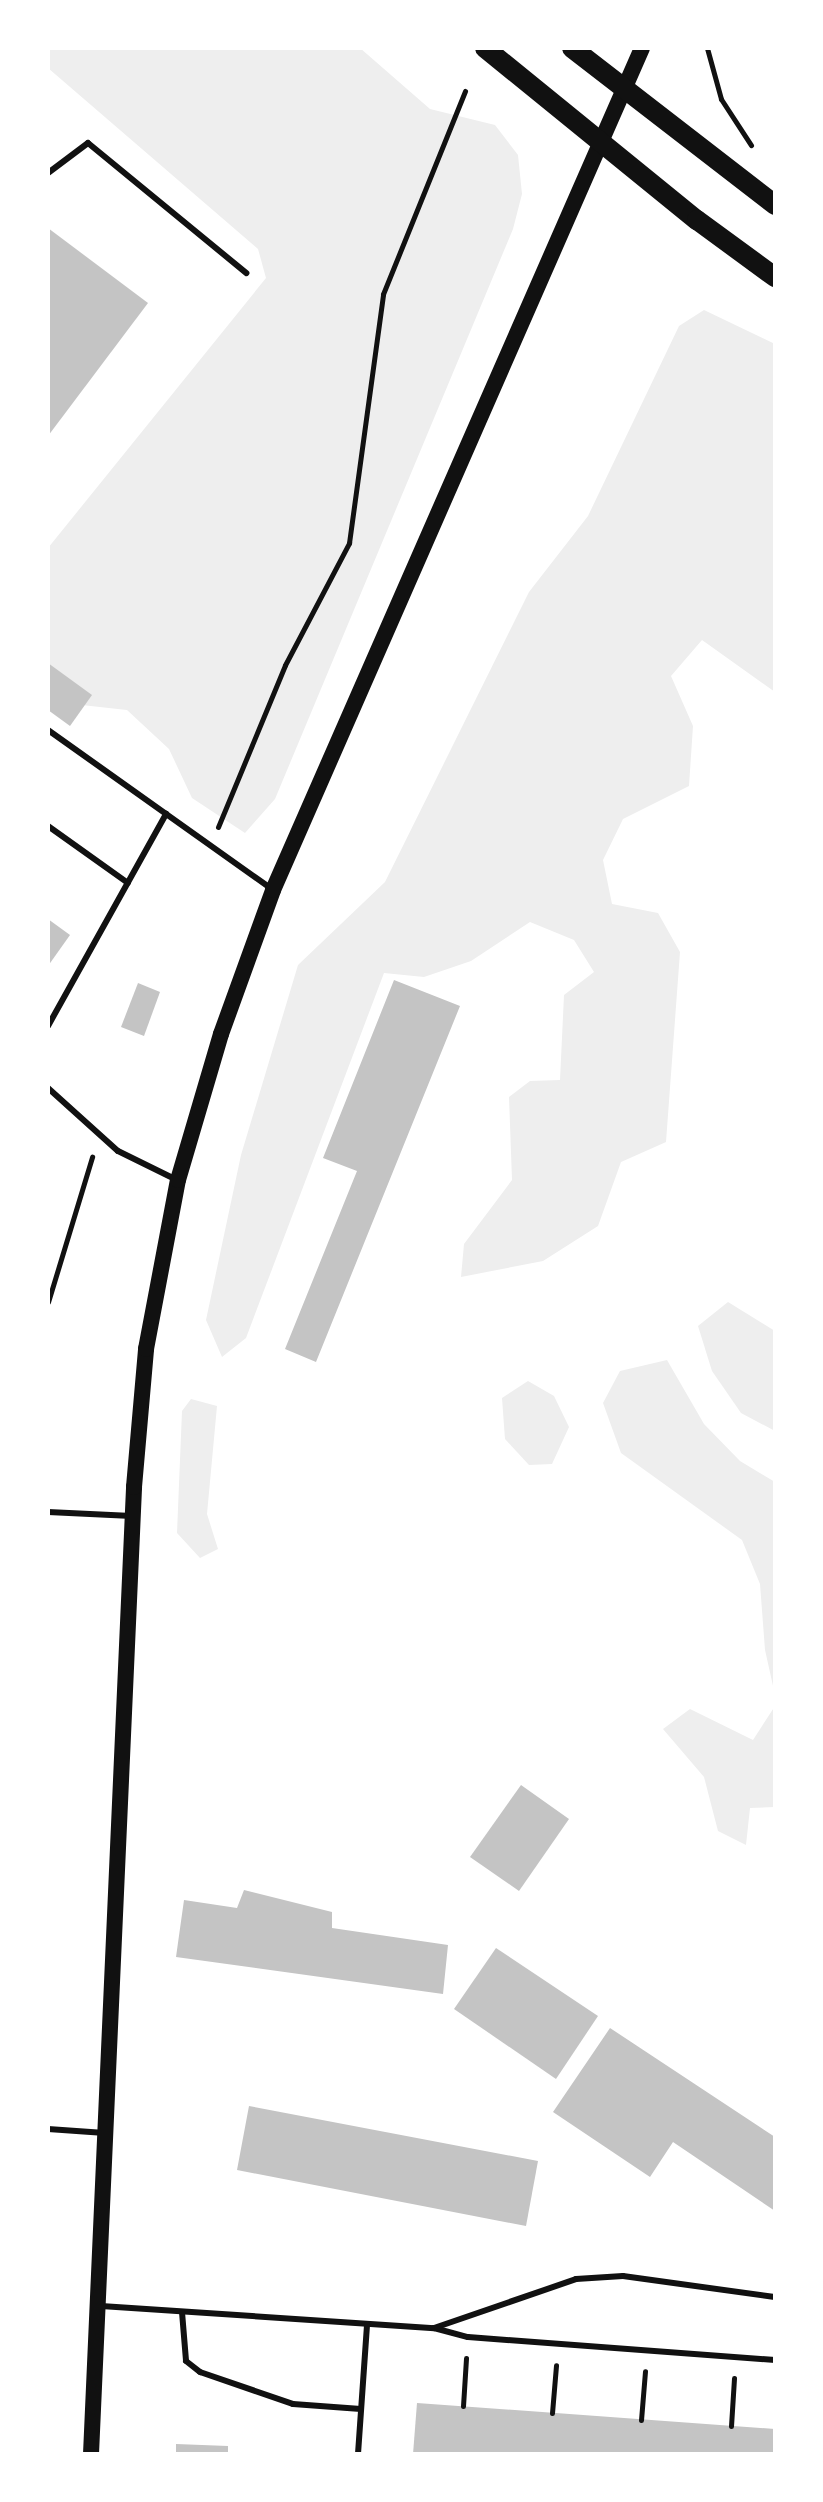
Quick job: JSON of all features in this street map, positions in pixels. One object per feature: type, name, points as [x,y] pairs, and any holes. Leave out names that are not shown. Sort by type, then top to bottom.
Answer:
[{"type":"main road","points":[[485,48],[775,277]]},
{"type":"main road","points":[[572,48],[775,205]]},
{"type":"main road","points":[[91,2454],[133,1516],[146,1349],[178,1180],[221,1034],[273,890],[642,48]]},
{"type":"lane","points":[[48,173],[88,143],[246,273]]},
{"type":"lane","points":[[48,730],[273,890]]},
{"type":"lane","points":[[48,1026],[166,814]]},
{"type":"lane","points":[[48,826],[128,883]]},
{"type":"lane","points":[[48,1088],[118,1151],[178,1180]]},
{"type":"lane","points":[[48,1512],[133,1516]]},
{"type":"lane","points":[[48,2129],[105,2133]]},
{"type":"lane","points":[[434,2328],[576,2279],[623,2276],[775,2297]]},
{"type":"lane","points":[[97,2305],[434,2328],[468,2337],[775,2360]]},
{"type":"lane","points":[[182,2312],[186,2361],[200,2372],[293,2404],[361,2409]]},
{"type":"lane","points":[[358,2454],[367,2324]]},
{"type":"path","points":[[707,48],[721,99],[751,145]]},
{"type":"path","points":[[218,827],[285,665],[349,543],[383,294],[465,91]]},
{"type":"path","points":[[48,1302],[99,1133]]},
{"type":"path","points":[[463,2406],[468,2337]]},
{"type":"path","points":[[552,2413],[557,2344]]},
{"type":"path","points":[[641,2420],[646,2350]]},
{"type":"path","points":[[731,2426],[736,2357]]},
{"type":"shaded area","points":[[48,48],[360,48],[430,109],[495,125],[518,155],[522,194],[513,229],[275,799],[245,833],[192,798],[169,749],[127,710],[73,704],[48,687],[48,548],[266,278],[258,249],[48,68]]},
{"type":"shaded area","points":[[704,310],[775,344],[775,692],[702,640],[671,676],[693,726],[689,786],[623,819],[603,860],[612,904],[658,913],[680,952],[666,1142],[621,1162],[598,1226],[543,1261],[461,1277],[464,1244],[512,1180],[509,1097],[530,1081],[560,1080],[564,995],[594,972],[574,940],[530,922],[471,961],[424,977],[384,973],[246,1338],[222,1357],[206,1320],[241,1155],[298,965],[385,882],[529,592],[588,516],[679,326]]},
{"type":"shaded area","points":[[728,1302],[775,1331],[775,1431],[741,1413],[712,1371],[698,1326]]},
{"type":"shaded area","points":[[667,1360],[704,1424],[740,1461],[775,1482],[775,1695],[765,1650],[760,1584],[742,1540],[621,1453],[603,1403],[620,1371]]},
{"type":"shaded area","points":[[528,1381],[554,1396],[569,1427],[552,1464],[529,1465],[505,1439],[502,1398]]},
{"type":"shaded area","points":[[191,1399],[217,1406],[207,1514],[218,1549],[200,1558],[177,1533],[182,1411]]},
{"type":"shaded area","points":[[775,1706],[775,1807],[750,1808],[746,1845],[718,1831],[704,1777],[663,1729],[690,1709],[753,1740]]},
{"type":"building","points":[[48,228],[148,303],[48,436]]},
{"type":"building","points":[[48,663],[92,695],[70,726],[48,710]]},
{"type":"building","points":[[48,919],[70,935],[48,966]]},
{"type":"building","points":[[394,980],[460,1006],[316,1362],[285,1349],[357,1171],[323,1158]]},
{"type":"building","points":[[138,983],[160,992],[144,1036],[121,1027]]},
{"type":"building","points":[[521,1785],[569,1819],[519,1891],[470,1857]]},
{"type":"building","points":[[244,1890],[332,1912],[332,1928],[448,1945],[443,1994],[176,1957],[184,1900],[237,1908]]},
{"type":"building","points":[[496,1948],[598,2016],[556,2079],[454,2009]]},
{"type":"building","points":[[610,2028],[775,2137],[775,2211],[673,2142],[650,2177],[553,2112]]},
{"type":"building","points":[[249,2106],[538,2161],[526,2226],[237,2170]]},
{"type":"building","points":[[417,2403],[775,2429],[775,2454],[413,2454]]},
{"type":"building","points":[[176,2444],[228,2446],[228,2454],[176,2454]]}]
